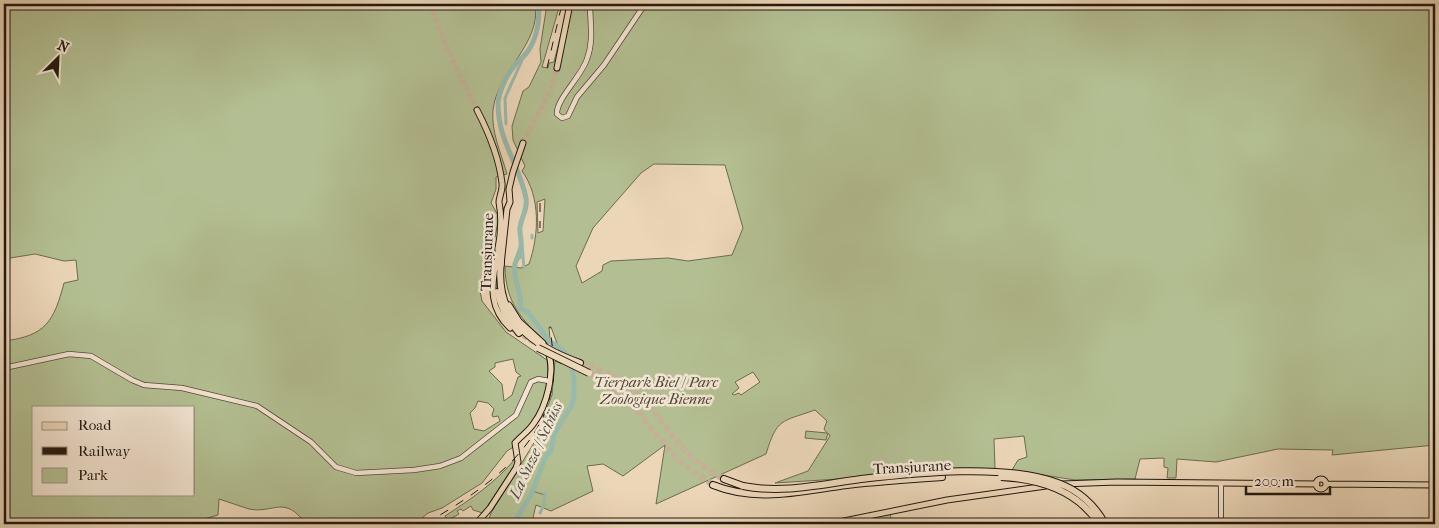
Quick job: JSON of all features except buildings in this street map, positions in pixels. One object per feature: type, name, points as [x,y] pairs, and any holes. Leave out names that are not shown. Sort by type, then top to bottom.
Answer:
[{"type":"highway","name":"Transjurane","points":[[498,246],[497,295],[510,323],[538,348],[589,373]]},
{"type":"highway","name":"Transjurane","points":[[501,262],[501,292],[515,322],[538,343],[580,362]]},
{"type":"highway","name":"Transjurane","points":[[724,479],[743,486],[777,490],[898,476],[961,473],[1020,474],[1050,480],[1071,488],[1089,502],[1105,524]]},
{"type":"highway","name":"Transjurane","points":[[713,485],[733,492],[771,496],[893,480],[942,477],[1012,478],[1041,483],[1068,494],[1086,507],[1099,524]]},
{"type":"main road","points":[[557,68],[570,4]]},
{"type":"main road","name":"Transjurane","points":[[477,110],[493,146],[501,175],[502,191],[500,204],[502,213],[498,246]]},
{"type":"main road","name":"Transjurane","points":[[501,262],[510,184],[523,143]]},
{"type":"main road","points":[[500,198],[505,196],[509,198]]},
{"type":"main road","points":[[500,204],[508,205]]},
{"type":"main road","points":[[498,246],[492,280],[492,297],[499,316],[510,328]]},
{"type":"main road","points":[[476,524],[490,508],[517,466],[515,444],[538,419],[544,405],[549,381],[549,358],[545,346],[524,326],[510,307],[503,288],[501,262]]},
{"type":"main road","points":[[829,524],[946,500],[1039,486],[1117,482],[1317,484],[1321,479],[1326,484],[1435,485]]},
{"type":"street","points":[[590,4],[592,37],[590,50],[584,68],[558,106],[557,114],[562,118],[568,116],[577,97],[604,65],[645,4]]},
{"type":"street","points":[[4,368],[69,354],[86,354],[144,385],[182,388],[257,406],[311,442],[332,464],[344,471],[365,473],[414,470],[450,463],[471,452],[516,415],[531,382],[538,379],[549,381]]},
{"type":"street","points":[[1221,484],[1221,524]]},
{"type":"green space","points":[[4,4],[535,4],[532,32],[502,83],[496,96],[493,110],[495,134],[507,174],[496,177],[496,189],[491,203],[499,217],[485,287],[480,291],[482,301],[506,332],[547,360],[549,381],[542,410],[515,446],[507,451],[482,483],[442,508],[428,513],[415,524],[306,524],[298,515],[285,507],[249,509],[219,499],[218,515],[187,524],[4,524],[4,341],[18,339],[39,330],[52,317],[64,283],[78,280],[76,260],[64,261],[35,254],[4,259]],"holes":[[[513,359],[516,372],[521,376],[518,377],[512,395],[504,401],[502,384],[489,371],[495,367],[495,363]],[[478,401],[488,403],[494,409],[493,417],[498,416],[500,421],[484,431],[474,429],[470,413]]]},
{"type":"green space","name":"Tierpark Biel / Parc Zoologique Bienne","points":[[547,4],[560,4],[542,67],[548,68],[549,63],[554,62],[560,38],[573,4],[1435,4],[1435,445],[1332,455],[1333,450],[1278,449],[1216,462],[1177,459],[1176,478],[1167,478],[1168,468],[1164,467],[1164,458],[1140,459],[1135,479],[1075,480],[1012,470],[1018,460],[1027,457],[1024,436],[994,439],[995,469],[775,483],[808,471],[830,436],[828,433],[826,440],[805,438],[806,431],[827,433],[824,429],[827,421],[815,410],[787,420],[777,427],[766,454],[656,504],[665,445],[623,476],[603,464],[587,466],[593,491],[551,511],[536,505],[533,518],[537,524],[495,524],[489,519],[491,513],[545,425],[541,423],[552,395],[555,361],[562,364],[561,354],[551,327],[549,327],[550,339],[548,344],[530,327],[517,310],[508,290],[505,266],[521,268],[529,264],[535,241],[536,216],[533,192],[522,171],[525,166],[513,140],[512,126],[523,91],[529,87],[541,62],[540,49]],"holes":[[[654,164],[725,165],[743,228],[732,255],[688,261],[668,258],[611,261],[603,265],[602,271],[582,283],[576,266],[593,228],[641,173]],[[545,199],[543,231],[538,233],[537,202]],[[753,372],[760,382],[741,395],[739,393],[734,395],[732,394],[739,388],[735,382]]]},
{"type":"green space","points":[[515,459],[515,465],[483,513],[473,510],[471,506],[463,511],[461,509],[457,511],[459,514],[448,520],[445,516],[491,483]]},
{"type":"green space","points":[[890,513],[892,524],[845,524]]},
{"type":"waterway","name":"La Suze / Schüss","points":[[513,524],[531,495],[546,456],[551,451],[555,432],[572,405],[574,396],[574,378],[569,358],[562,349],[549,341],[528,312],[520,308],[521,302],[514,270],[521,246],[520,227],[526,209],[526,198],[519,174],[505,141],[499,117],[498,103],[504,83],[534,40],[539,4]]},
{"type":"waterway","points":[[506,124],[505,98],[523,58]]},
{"type":"waterway","points":[[522,244],[524,268]]},
{"type":"waterway","name":"La Suze / Schüss","points":[[517,260],[523,255]]},
{"type":"waterway","points":[[532,491],[545,495]]},
{"type":"waterway","points":[[540,513],[544,505],[545,493]]},
{"type":"tunnel","points":[[430,4],[446,46],[477,110]]},
{"type":"tunnel","points":[[523,143],[550,91],[557,68]]},
{"type":"tunnel","points":[[510,328],[535,343]]},
{"type":"tunnel","points":[[580,363],[607,373],[631,389],[644,400],[694,459],[724,479]]},
{"type":"tunnel","points":[[589,373],[624,396],[679,461],[713,485]]},
{"type":"railway","points":[[547,68],[562,4]]},
{"type":"railway","points":[[540,203],[540,228]]},
{"type":"railway","points":[[425,524],[488,483],[507,466],[537,428],[547,406],[553,381],[550,327]]}]
